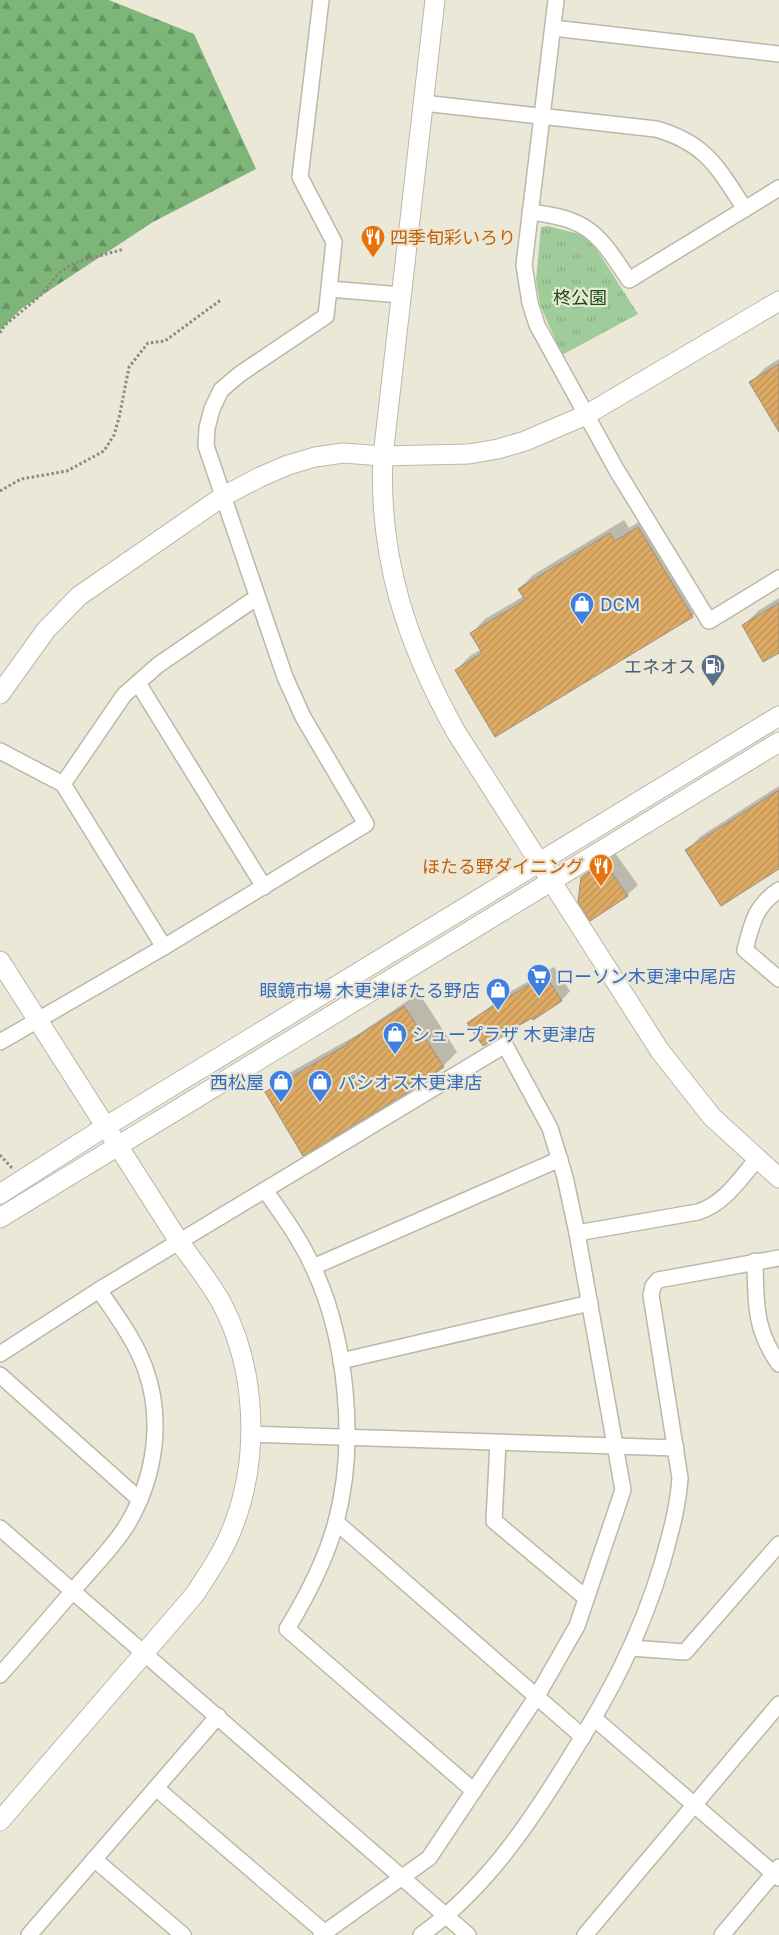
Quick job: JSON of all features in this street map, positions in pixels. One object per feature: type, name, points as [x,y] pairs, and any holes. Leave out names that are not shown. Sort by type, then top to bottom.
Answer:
[{"type":"street","points":[[0,1042],[164,947],[366,824],[303,717],[285,677],[256,598],[206,446],[209,418],[221,390],[240,374],[326,316],[334,242],[300,177],[321,0]]},
{"type":"street","points":[[435,0],[383,456],[381,490],[386,546],[403,617],[434,692],[456,732],[660,1051],[712,1117],[779,1178]]},
{"type":"street","points":[[556,0],[524,265],[530,303],[537,325],[616,469],[709,621],[779,578]]},
{"type":"street","points":[[553,28],[779,54]]},
{"type":"street","points":[[423,103],[656,129],[672,133],[694,144],[710,157],[745,209]]},
{"type":"street","points":[[530,212],[566,217],[593,232],[606,246],[629,280],[779,188]]},
{"type":"street","points":[[329,289],[401,295]]},
{"type":"street","points":[[0,694],[46,630],[79,596],[222,497],[288,465],[316,457],[343,454],[383,456],[469,454],[498,449],[525,441],[586,415],[779,301]]},
{"type":"street","points":[[63,784],[124,695],[158,665],[256,598]]},
{"type":"street","points":[[138,683],[264,887]]},
{"type":"street","points":[[0,1194],[105,1127],[779,716]]},
{"type":"street","points":[[0,1218],[779,743]]},
{"type":"street","points":[[0,751],[63,784],[164,947]]},
{"type":"street","points":[[779,890],[766,899],[753,919],[745,950],[779,979]]},
{"type":"street","points":[[0,961],[37,1022],[180,1243],[216,1295],[242,1355],[249,1391],[250,1434],[246,1480],[234,1524],[217,1560],[196,1594],[0,1821]]},
{"type":"street","points":[[0,1354],[99,1290],[180,1243],[505,1044],[550,1128],[560,1158],[577,1234],[623,1490],[577,1626],[537,1696],[429,1858],[322,1934],[156,1788]]},
{"type":"street","points":[[313,1267],[560,1158]]},
{"type":"street","points":[[577,1234],[698,1212],[712,1207],[723,1200],[757,1159]]},
{"type":"street","points":[[265,1190],[313,1267],[334,1323],[341,1361],[346,1437],[344,1471],[336,1522],[313,1582],[287,1629],[474,1791]]},
{"type":"street","points":[[422,1935],[447,1916],[507,1851],[595,1719],[631,1648],[649,1605],[678,1503],[680,1478],[651,1295],[653,1286],[658,1280],[779,1258]]},
{"type":"street","points":[[755,1261],[756,1314],[770,1351],[779,1364]]},
{"type":"street","points":[[0,1675],[112,1545],[140,1500],[154,1448],[155,1422],[152,1395],[145,1368],[134,1346],[99,1290]]},
{"type":"street","points":[[341,1361],[590,1303]]},
{"type":"street","points":[[0,1375],[140,1500]]},
{"type":"street","points":[[250,1434],[676,1448]]},
{"type":"street","points":[[498,1442],[494,1521],[586,1598]]},
{"type":"street","points":[[336,1522],[583,1737]]},
{"type":"street","points":[[0,1528],[468,1935]]},
{"type":"street","points":[[631,1648],[685,1652],[779,1544]]},
{"type":"street","points":[[585,1935],[779,1704]]},
{"type":"street","points":[[33,1934],[94,1859],[218,1716]]},
{"type":"street","points":[[595,1719],[694,1806],[777,1873],[722,1935]]},
{"type":"street","points":[[94,1859],[183,1935]]},
{"type":"path","points":[[0,333],[4,326],[40,296],[59,273],[74,263],[124,249]]},
{"type":"path","points":[[0,491],[21,479],[67,471],[104,450],[114,435],[127,373],[148,343],[166,340],[222,299]]},
{"type":"green space","points":[[0,0],[109,0],[194,34],[256,169],[153,222],[21,309],[0,330]]},
{"type":"green space","name":"柊公園","points":[[548,226],[579,234],[592,242],[638,314],[562,355],[540,305],[536,280],[541,227]]},
{"type":"building","points":[[779,364],[779,432],[749,382]]},
{"type":"building","name":"DCM","points":[[638,527],[693,617],[495,737],[455,670],[482,653],[470,633],[525,600],[518,589],[610,533],[615,541]]},
{"type":"building","points":[[779,603],[779,653],[763,662],[742,625]]},
{"type":"building","points":[[779,790],[779,869],[721,906],[685,850]]},
{"type":"building","name":"ほたる野ダイニング","points":[[604,862],[628,896],[590,921],[578,902],[581,877]]},
{"type":"building","points":[[545,975],[562,1001],[533,1020],[532,1018],[483,1046],[467,1023],[504,998],[504,1000]]},
{"type":"building","points":[[404,1006],[444,1067],[407,1093],[303,1156],[265,1092],[348,1044]]},
{"type":"place","name":"四季旬彩いろり","points":[[373,258]]},
{"type":"place","name":"DCM","points":[[582,625]]},
{"type":"place","name":"エネオス","points":[[713,687]]},
{"type":"place","name":"ほたる野ダイニング","points":[[601,887]]},
{"type":"place","name":"ローソン木更津中尾店","points":[[539,997]]},
{"type":"place","name":"眼鏡市場 木更津ほたる野店","points":[[498,1011]]},
{"type":"place","name":"シュープラザ 木更津店","points":[[395,1055]]},
{"type":"place","name":"西松屋","points":[[281,1103]]},
{"type":"place","name":"パシオス木更津店","points":[[320,1103]]}]
